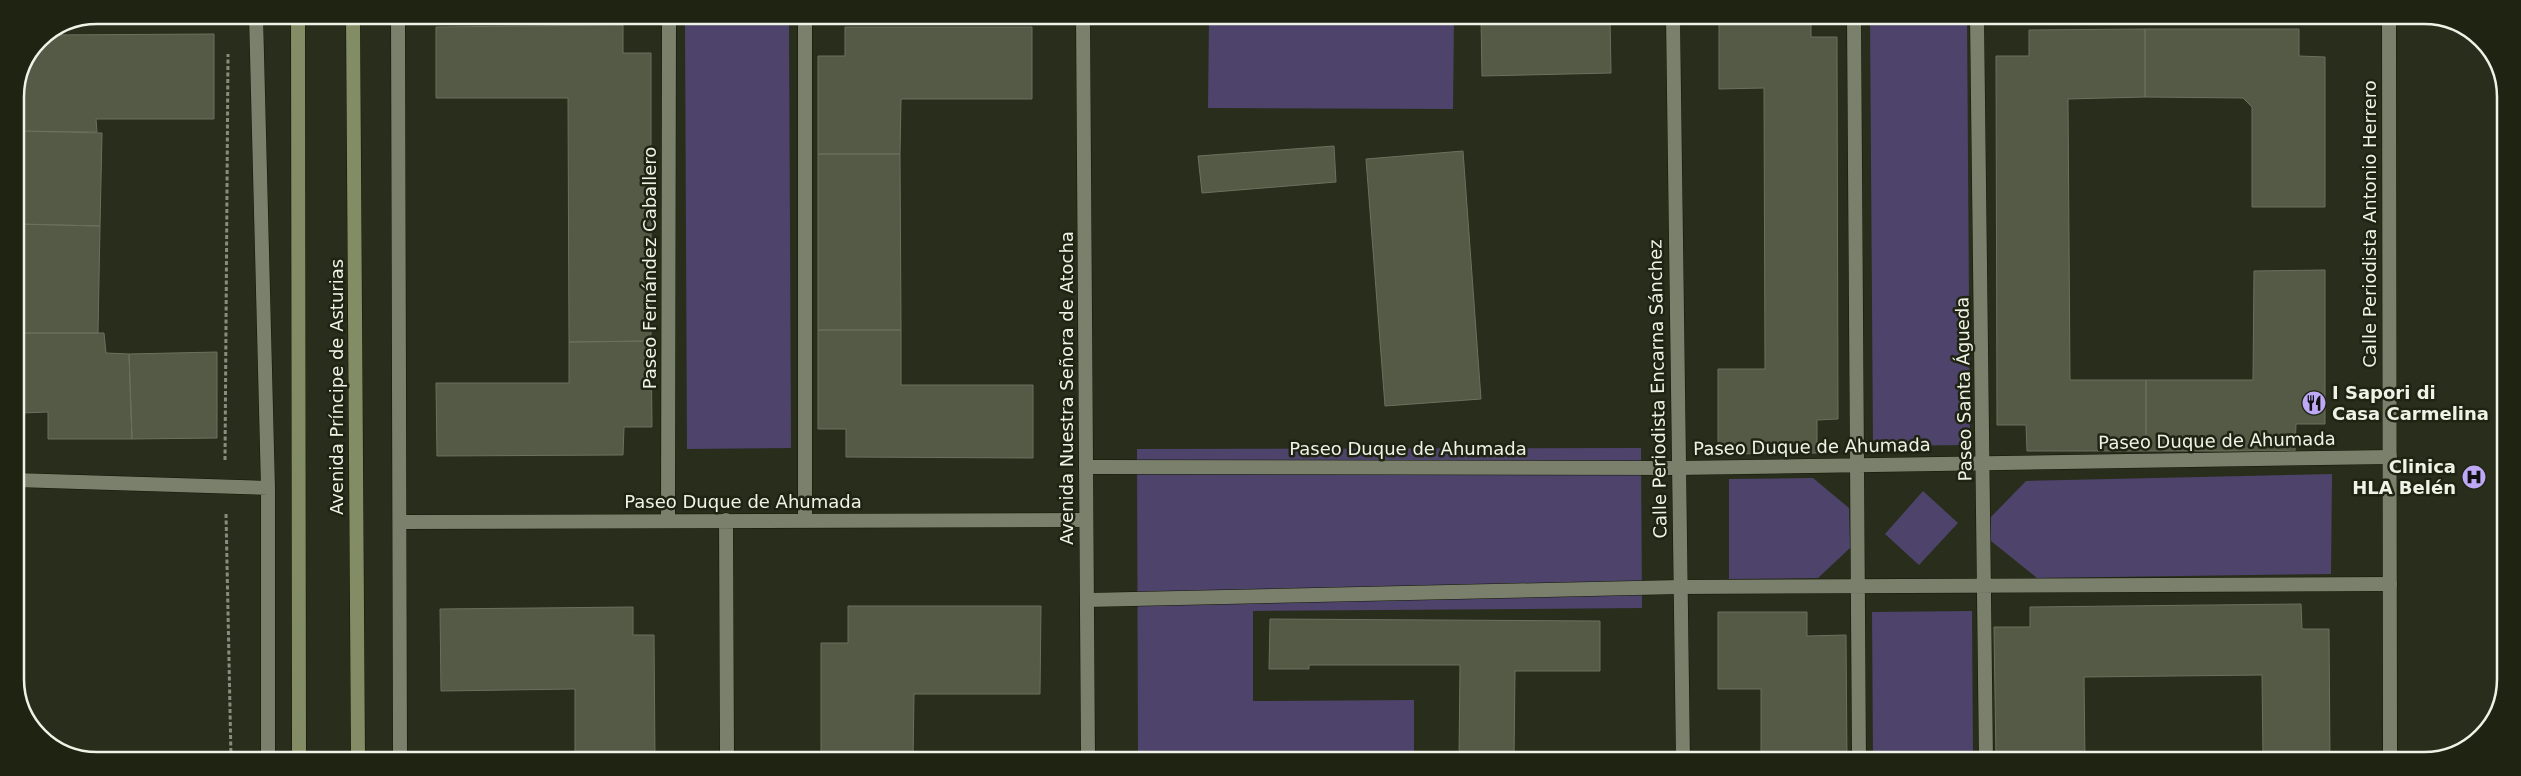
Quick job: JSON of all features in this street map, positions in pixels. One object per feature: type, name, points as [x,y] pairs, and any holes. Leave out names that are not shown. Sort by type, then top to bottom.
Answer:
[{"type":"main road","points":[[298,24],[299,752]]},
{"type":"main road","name":"Avenida Príncipe de Asturias","points":[[353,24],[358,752]]},
{"type":"street","points":[[256,24],[268,488],[268,752]]},
{"type":"street","points":[[398,24],[400,752]]},
{"type":"street","name":"Paseo Fernández Caballero","points":[[668,520],[669,24]]},
{"type":"street","points":[[805,24],[805,520]]},
{"type":"street","name":"Avenida Nuestra Señora de Atocha","points":[[1083,24],[1088,752]]},
{"type":"street","name":"Calle Periodista Encarna Sánchez","points":[[1673,24],[1683,752]]},
{"type":"street","points":[[1854,24],[1859,752]]},
{"type":"street","name":"Paseo Santa Águeda","points":[[1977,24],[1984,463],[1986,752]]},
{"type":"street","name":"Calle Periodista Antonio Herrero","points":[[2389,24],[2390,752]]},
{"type":"street","name":"Paseo Duque de Ahumada","points":[[1086,468],[1678,468],[2390,457]]},
{"type":"street","points":[[24,480],[268,488]]},
{"type":"street","points":[[726,520],[727,752]]},
{"type":"street","name":"Paseo Duque de Ahumada","points":[[400,522],[1086,520]]},
{"type":"street","points":[[1087,600],[1680,587],[2390,584]]},
{"type":"path","points":[[228,45],[225,488],[231,752]]},
{"type":"shaded area","points":[[685,24],[789,24],[791,448],[687,449]]},
{"type":"shaded area","points":[[1209,24],[1454,24],[1453,109],[1208,108]]},
{"type":"shaded area","points":[[1870,24],[1967,24],[1970,445],[1873,446]]},
{"type":"shaded area","points":[[1641,448],[1642,608],[1253,611],[1253,701],[1414,700],[1414,752],[1138,752],[1137,449]]},
{"type":"shaded area","points":[[2332,474],[2331,574],[2037,578],[1991,541],[1991,517],[2026,481]]},
{"type":"shaded area","points":[[1813,478],[1849,508],[1850,548],[1818,578],[1729,579],[1729,479]]},
{"type":"shaded area","points":[[1923,491],[1958,523],[1919,565],[1885,534]]},
{"type":"shaded area","points":[[1972,611],[1973,752],[1873,752],[1872,612]]},
{"type":"building","points":[[1481,24],[1610,24],[1611,73],[1482,76]]},
{"type":"building","points":[[1719,24],[1811,24],[1811,37],[1837,37],[1838,419],[1817,420],[1817,453],[1718,454],[1718,369],[1765,369],[1764,88],[1719,89]]},
{"type":"building","points":[[623,25],[623,53],[651,53],[651,341],[569,342],[568,98],[436,98],[436,27]]},
{"type":"building","points":[[845,27],[1032,27],[1032,99],[901,99],[900,154],[818,154],[818,56],[845,56]]},
{"type":"building","points":[[2145,29],[2145,97],[2068,99],[2070,380],[2146,380],[2146,451],[2027,451],[2026,425],[1997,425],[1996,56],[2029,56],[2029,30]]},
{"type":"building","points":[[2145,29],[2299,29],[2299,56],[2325,57],[2325,207],[2252,207],[2252,107],[2243,98],[2145,97]]},
{"type":"building","points":[[214,34],[214,119],[96,119],[97,132],[24,131],[25,82],[29,69],[45,45],[58,35]]},
{"type":"building","points":[[24,131],[102,133],[100,226],[24,224]]},
{"type":"building","points":[[1334,146],[1336,182],[1202,193],[1198,156]]},
{"type":"building","points":[[1463,151],[1481,399],[1385,406],[1366,159]]},
{"type":"building","points":[[818,154],[900,154],[901,330],[818,330]]},
{"type":"building","points":[[24,224],[100,226],[98,333],[24,333]]},
{"type":"building","points":[[2325,270],[2325,424],[2296,424],[2295,451],[2146,451],[2146,380],[2253,380],[2254,271]]},
{"type":"building","points":[[818,330],[901,330],[901,385],[1033,385],[1033,458],[846,457],[846,429],[818,429]]},
{"type":"building","points":[[24,333],[104,333],[106,353],[129,354],[132,439],[48,439],[48,412],[24,413]]},
{"type":"building","points":[[651,341],[652,427],[624,427],[623,455],[437,456],[436,383],[569,383],[569,342]]},
{"type":"building","points":[[217,352],[217,438],[132,439],[129,354]]},
{"type":"building","points":[[2301,604],[2302,629],[2329,629],[2330,752],[2263,752],[2262,675],[2084,677],[2085,752],[1996,752],[1994,627],[2030,627],[2030,607]]},
{"type":"building","points":[[848,606],[1041,606],[1040,694],[914,694],[913,752],[821,752],[821,643],[848,643]]},
{"type":"building","points":[[633,607],[633,635],[654,635],[655,752],[575,752],[575,689],[441,691],[440,609]]},
{"type":"building","points":[[1718,612],[1807,612],[1807,636],[1846,635],[1847,752],[1761,752],[1761,689],[1718,689]]},
{"type":"building","points":[[1270,619],[1600,621],[1600,671],[1515,671],[1514,752],[1459,752],[1460,665],[1309,665],[1309,669],[1269,669]]},
{"type":"place","name":"I Sapori di Casa Carmelina","points":[[2314,403]]},
{"type":"place","name":"Clinica HLA Belén","points":[[2474,477]]}]
